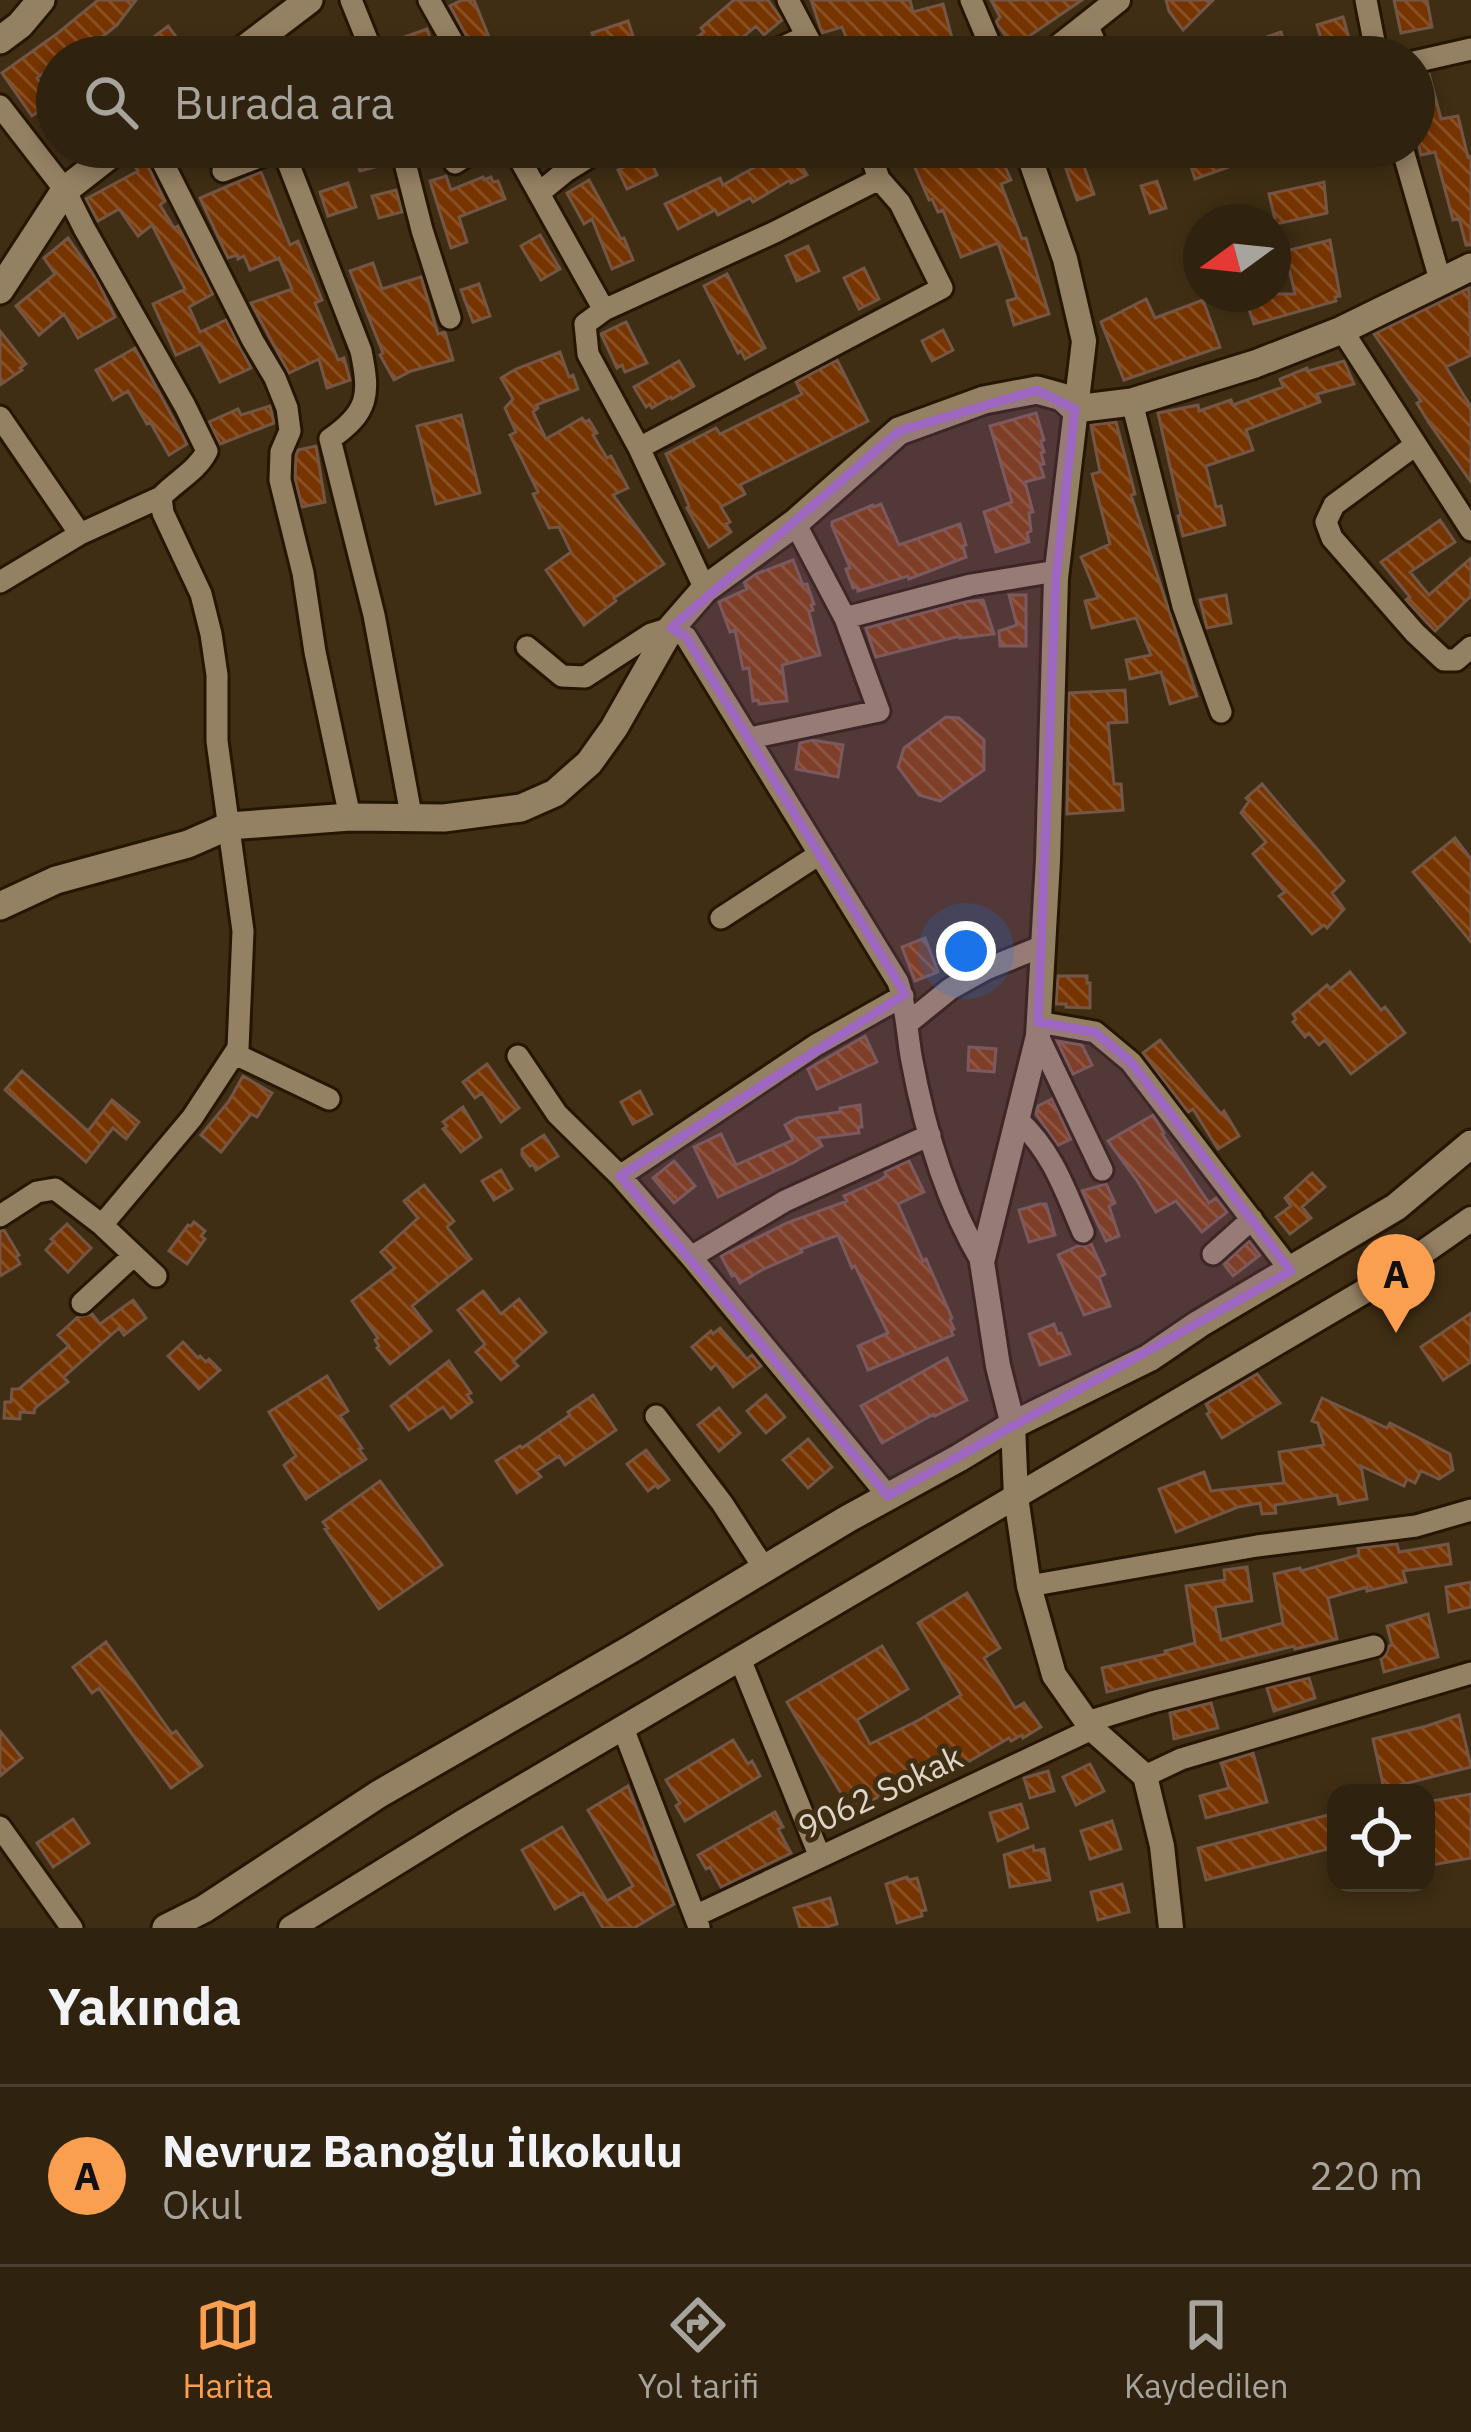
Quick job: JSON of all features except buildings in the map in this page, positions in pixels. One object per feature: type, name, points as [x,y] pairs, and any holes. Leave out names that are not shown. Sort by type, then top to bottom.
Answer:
[{"type":"main road","points":[[0,40],[40,0]]},
{"type":"main road","points":[[263,36],[309,0]]},
{"type":"main road","points":[[0,290],[65,190],[93,168]]},
{"type":"main road","points":[[0,906],[56,880],[188,844],[230,826],[350,817],[412,820],[521,808],[555,793],[589,763],[671,628],[705,589],[795,523],[899,431],[984,400],[1037,391],[1062,397],[1075,409],[1132,402],[1255,364],[1342,330],[1471,267]]},
{"type":"main road","points":[[166,1928],[209,1918],[380,1794],[1013,1425],[1149,1358],[1396,1207],[1471,1144]]},
{"type":"street","points":[[351,0],[366,36]]},
{"type":"street","points":[[429,0],[449,36]]},
{"type":"street","points":[[788,0],[806,36]]},
{"type":"street","points":[[971,0],[986,36]]},
{"type":"street","points":[[1366,0],[1373,36]]},
{"type":"street","points":[[1072,36],[1113,2]]},
{"type":"street","points":[[1087,24],[1092,36]]},
{"type":"street","points":[[1435,57],[1471,49]]},
{"type":"street","points":[[0,106],[36,153]]},
{"type":"street","points":[[0,581],[80,533],[161,497],[200,464],[207,451],[65,190],[48,168]]},
{"type":"street","points":[[166,168],[287,408],[290,431],[281,452],[280,480],[303,573],[350,817]]},
{"type":"street","points":[[223,171],[231,168]]},
{"type":"street","points":[[290,168],[361,351],[368,384],[359,414],[330,439]]},
{"type":"street","points":[[406,168],[450,318]]},
{"type":"street","points":[[525,168],[604,310]]},
{"type":"street","points":[[539,193],[571,168]]},
{"type":"street","points":[[639,448],[942,288],[900,202],[876,168]]},
{"type":"street","points":[[982,1262],[1038,1029],[1057,572],[1084,341],[1065,259],[1033,168]]},
{"type":"street","points":[[1408,168],[1441,283]]},
{"type":"street","points":[[705,589],[639,448],[588,354],[585,324],[604,310],[880,179]]},
{"type":"street","points":[[1342,330],[1471,530]]},
{"type":"street","points":[[1132,402],[1183,606],[1221,712]]},
{"type":"street","points":[[0,417],[80,533]]},
{"type":"street","points":[[288,419],[330,439]]},
{"type":"street","points":[[330,439],[374,615],[412,820]]},
{"type":"street","points":[[1414,446],[1334,505],[1326,522],[1332,538],[1444,660],[1456,660],[1471,647]]},
{"type":"street","points":[[102,1225],[192,1118],[238,1048],[243,931],[217,742],[212,634],[201,594],[163,513],[161,497]]},
{"type":"street","points":[[750,738],[879,711],[845,618],[795,523]]},
{"type":"street","points":[[845,618],[971,585],[1057,572]]},
{"type":"street","points":[[526,647],[562,676],[585,677],[651,634],[671,628],[686,637],[898,982],[930,1135],[958,1223],[982,1262],[998,1366],[1013,1425],[1016,1497],[1028,1586],[1054,1675],[1090,1725],[1145,1776],[1162,1846],[1171,1928]]},
{"type":"street","points":[[721,918],[818,855]]},
{"type":"street","points":[[908,1023],[950,989],[1043,946]]},
{"type":"street","points":[[620,1176],[816,1045],[902,996]]},
{"type":"street","points":[[1038,1029],[1102,1170]]},
{"type":"street","points":[[1038,1029],[1095,1031],[1131,1062],[1291,1270]]},
{"type":"street","points":[[235,1054],[329,1099]]},
{"type":"street","points":[[518,1056],[557,1114],[692,1257],[888,1496]]},
{"type":"street","points":[[1018,1120],[1054,1163],[1083,1232]]},
{"type":"street","points":[[692,1257],[785,1201],[930,1135]]},
{"type":"street","points":[[0,1216],[37,1192],[55,1189],[156,1276]]},
{"type":"street","points":[[1213,1254],[1252,1219]]},
{"type":"street","points":[[291,1928],[1382,1281],[1471,1219]]},
{"type":"street","points":[[82,1303],[133,1256]]},
{"type":"street","points":[[656,1416],[764,1568]]},
{"type":"street","points":[[1028,1586],[1257,1546],[1416,1526],[1471,1510]]},
{"type":"street","name":"9062 Sokak","points":[[697,1922],[1090,1725],[1152,1702],[1374,1646]]},
{"type":"street","points":[[740,1659],[820,1857]]},
{"type":"street","points":[[1145,1776],[1181,1759],[1471,1673]]},
{"type":"street","points":[[623,1728],[697,1922]]},
{"type":"street","points":[[0,1828],[72,1928]]},
{"type":"highlighted area","points":[[1037,390],[1075,409],[1056,578],[1038,1022],[1095,1032],[1131,1062],[1291,1271],[888,1496],[620,1176],[905,994],[686,637],[671,628],[899,431]]},
{"type":"place","name":"Nevruz Banoğlu İlkokulu","points":[[1396,1333]]}]
